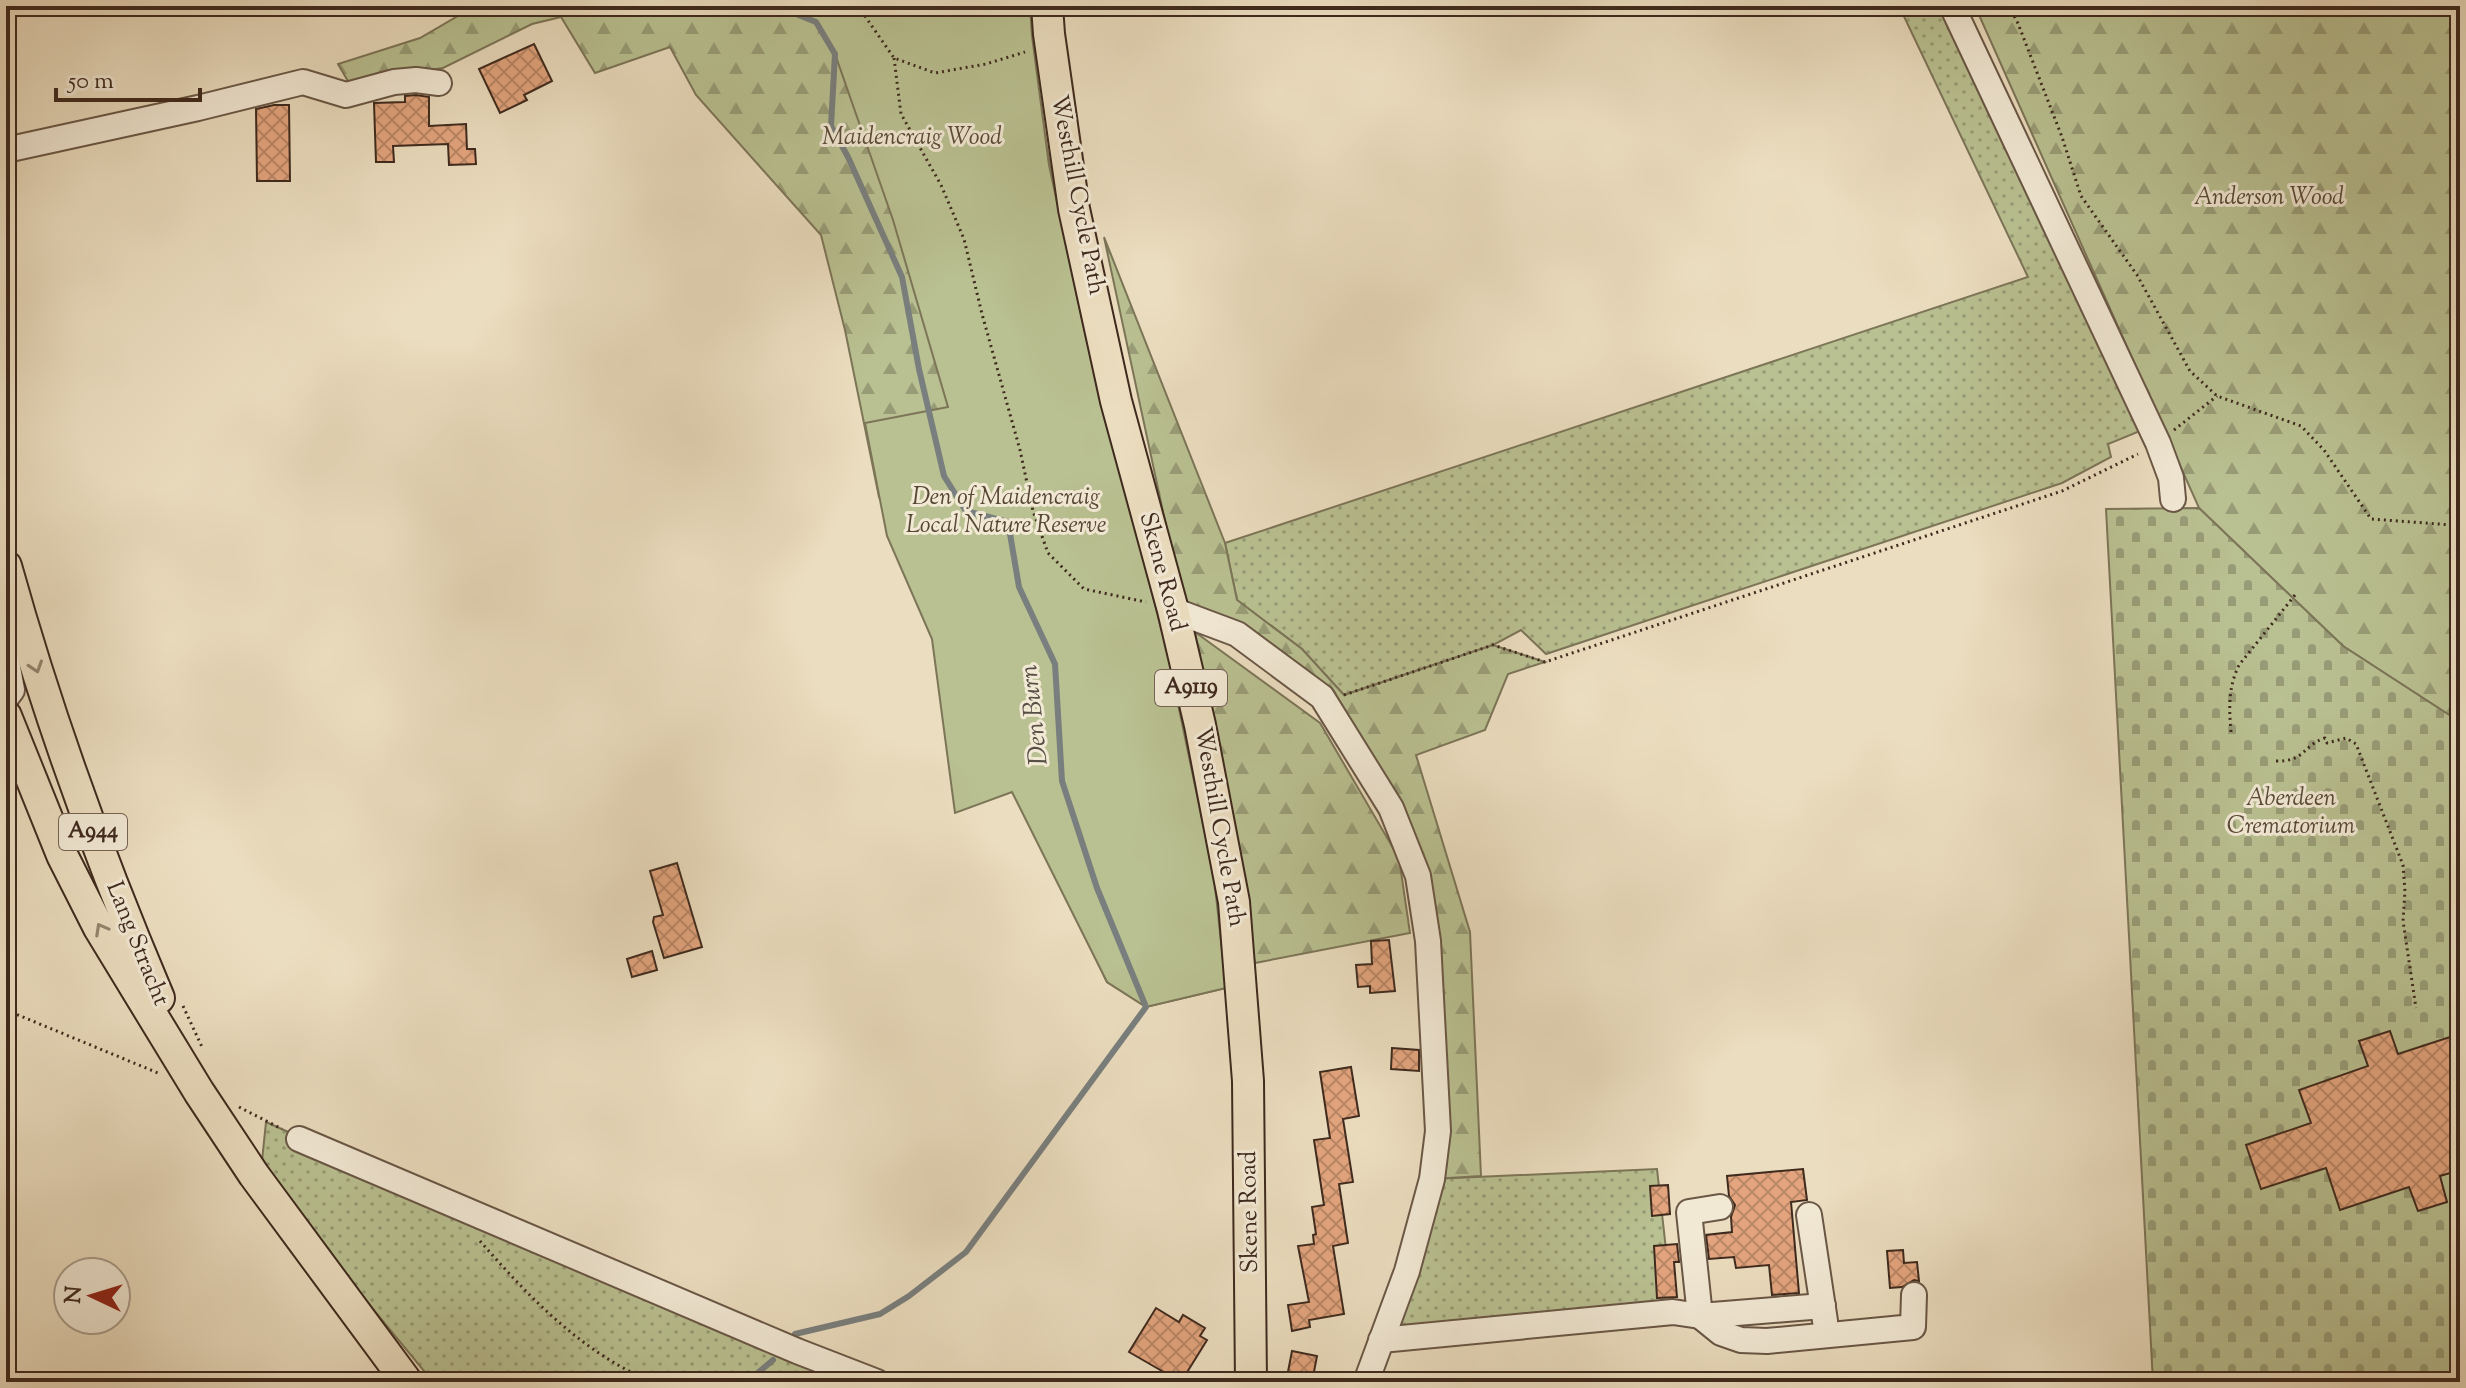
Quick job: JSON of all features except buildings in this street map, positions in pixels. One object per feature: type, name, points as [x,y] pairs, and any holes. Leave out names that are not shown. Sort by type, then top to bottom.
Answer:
[{"type":"main road","name":"Skene Road","points":[[1047,6],[1074,209],[1164,607],[1200,725],[1234,902],[1248,1081],[1251,1382]]},
{"type":"main road","name":"Lang Stracht","points":[[6,566],[42,688],[100,851],[199,1092]]},
{"type":"main road","name":"Lang Stracht","points":[[6,716],[62,855],[99,928],[199,1092],[254,1175],[407,1382]]},
{"type":"street","points":[[1952,6],[2158,443],[2171,478],[2173,499]]},
{"type":"street","points":[[6,150],[209,106],[303,82],[346,95],[394,82],[416,80],[439,83]]},
{"type":"street","points":[[1164,607],[1237,634],[1326,702],[1391,808],[1418,876],[1428,941],[1438,1131],[1432,1179],[1407,1271],[1366,1382]]},
{"type":"street","points":[[6,655],[12,690],[6,698]]},
{"type":"street","points":[[299,1139],[797,1351],[877,1382]]},
{"type":"street","points":[[1720,1207],[1689,1212],[1700,1316],[1721,1333],[1741,1340],[1790,1340],[1913,1327],[1914,1295]]},
{"type":"street","points":[[1809,1215],[1827,1336]]},
{"type":"street","points":[[1381,1340],[1673,1312],[1700,1316],[1823,1306]]},
{"type":"path","points":[[858,6],[894,58],[901,114],[941,185],[964,239],[1033,511],[1048,553],[1084,589],[1164,607]]},
{"type":"path","points":[[2008,6],[2017,21],[2062,137],[2081,196],[2137,275],[2190,371],[2217,396],[2301,426],[2324,450],[2371,519],[2460,523]]},
{"type":"path","points":[[894,58],[935,73],[986,64],[1034,50]]},
{"type":"path","points":[[1326,702],[1493,645],[1545,662],[2062,491],[2158,443],[2217,396]]},
{"type":"path","points":[[2231,732],[2229,694],[2239,665],[2295,595]]},
{"type":"path","points":[[2276,761],[2299,758],[2313,743],[2325,738],[2327,743],[2346,738],[2356,744],[2403,865],[2403,921],[2416,1008]]},
{"type":"path","points":[[6,1010],[170,1077]]},
{"type":"path","points":[[480,1241],[574,1338],[624,1370],[652,1382]]},
{"type":"green space","name":"Den of Maidencraig Local Nature Reserve","points":[[475,6],[1030,6],[1039,98],[1061,221],[1090,351],[1177,691],[1202,818],[1226,988],[1146,1007],[1107,982],[879,497],[845,330],[821,235],[696,95],[670,47],[595,73],[561,17],[532,24],[443,68],[349,83],[338,64],[420,38]]},
{"type":"green space","name":"Den of Maidencraig Local Nature Reserve","points":[[776,6],[1030,6],[1049,165],[1086,338],[1167,651],[1214,877],[1226,988],[1146,1007],[1107,982],[1012,792],[955,813],[932,639],[887,536],[865,423],[948,407],[893,220],[835,54],[816,22]]},
{"type":"green space","points":[[1899,6],[1940,6],[2140,431],[2108,444],[2111,457],[2062,483],[1546,654],[1521,630],[1493,645],[1344,695],[1302,649],[1237,600],[1225,543],[2028,277]]},
{"type":"green space","name":"Anderson Wood","points":[[1975,6],[2460,6],[2460,722],[2343,646],[2199,508]]},
{"type":"green space","points":[[1104,237],[1225,543],[1237,600],[1302,649],[1344,695],[1493,645],[1545,662],[1508,674],[1485,730],[1416,755],[1470,932],[1481,1176],[1432,1179],[1418,876],[1326,702],[1185,614]]},
{"type":"green space","name":"Aberdeen Crematorium","points":[[2199,508],[2343,646],[2460,722],[2460,1382],[2153,1382],[2106,509]]},
{"type":"green space","points":[[1195,632],[1320,723],[1399,858],[1410,933],[1255,963]]},
{"type":"green space","points":[[266,1122],[865,1382],[433,1382],[331,1258],[262,1161]]},
{"type":"green space","points":[[1657,1169],[1673,1312],[1381,1340],[1432,1179]]},
{"type":"waterway","name":"Den Burn","points":[[776,6],[816,22],[835,54],[831,126],[902,277],[944,476],[966,511],[1008,522],[1019,587],[1055,664],[1062,781],[1097,888],[1146,1007],[966,1252],[880,1314],[795,1334]]},
{"type":"waterway","name":"Den Burn","points":[[747,1382],[773,1360]]},
{"type":"park label","name":"Maidencraig Wood","points":[[912,138]]}]
